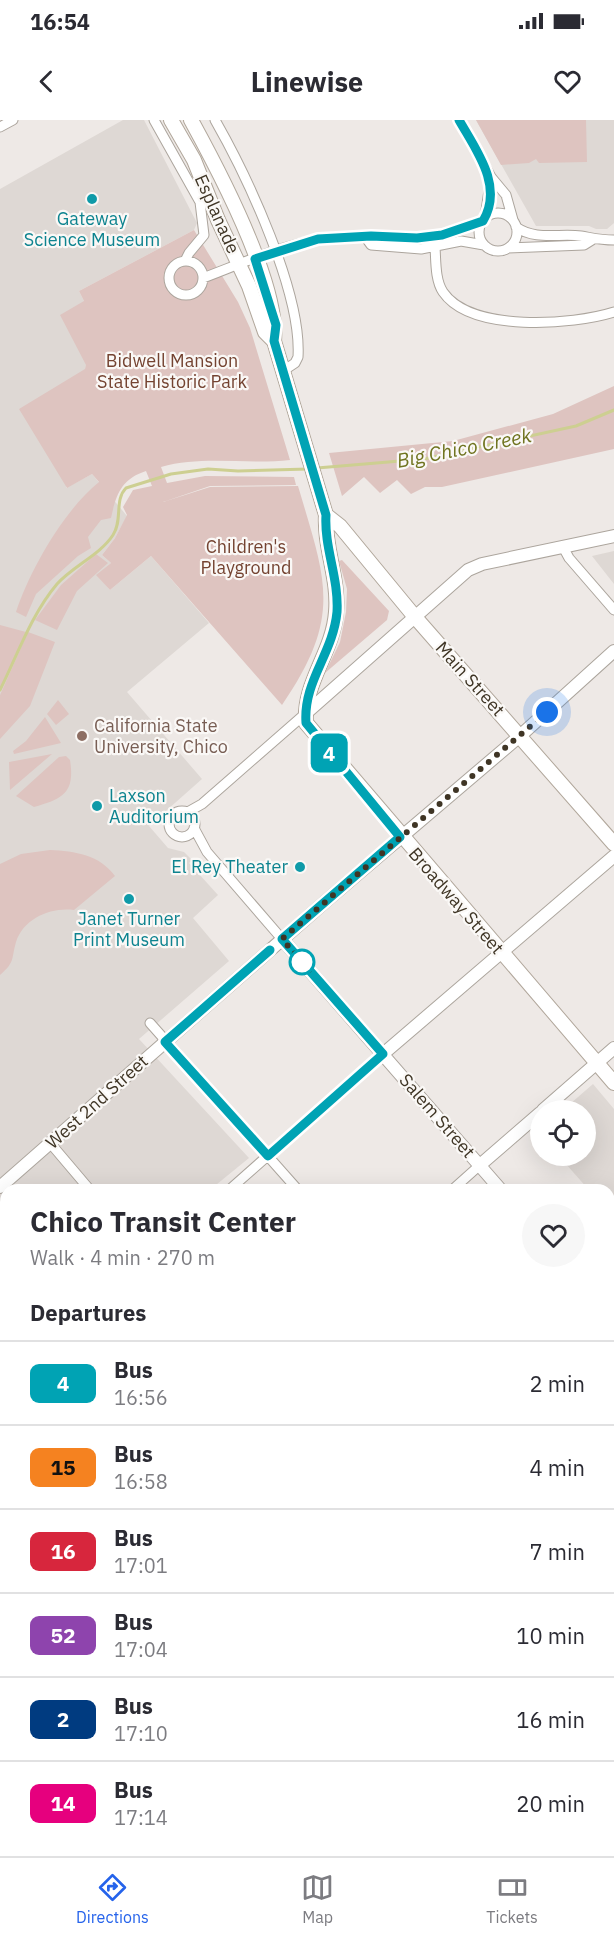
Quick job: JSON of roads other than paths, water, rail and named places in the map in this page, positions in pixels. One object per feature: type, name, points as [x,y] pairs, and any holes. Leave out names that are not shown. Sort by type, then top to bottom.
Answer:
[{"type":"main road","name":"Esplanade","points":[[171,120],[194,160],[218,220],[240,264],[265,332],[274,341]]},
{"type":"main road","name":"Esplanade","points":[[191,120],[219,171],[255,259],[276,325],[274,341],[326,515],[325,534],[336,582],[336,614],[325,654],[306,695],[305,714]]},
{"type":"main road","name":"Main Street","points":[[326,515],[340,526],[415,617],[521,735],[614,844]]},
{"type":"main road","name":"Broadway Street","points":[[305,714],[309,730],[614,1083]]},
{"type":"street","points":[[0,127],[13,120]]},
{"type":"street","points":[[154,120],[202,207],[204,235],[185,261]]},
{"type":"street","points":[[215,120],[241,166],[275,252],[294,313],[298,350],[295,363],[283,371]]},
{"type":"street","points":[[459,120],[491,177],[506,195],[515,224],[516,236],[508,248]]},
{"type":"street","points":[[484,245],[479,231],[484,219],[491,177]]},
{"type":"street","points":[[203,278],[318,239],[433,236],[502,214],[534,235],[584,236],[592,240],[614,240]]},
{"type":"street","points":[[366,238],[371,245],[421,249],[461,241],[484,245],[494,250],[584,246],[592,240]]},
{"type":"street","points":[[435,247],[438,277],[443,291],[458,306],[477,316],[511,322],[592,319],[614,312]]},
{"type":"street","points":[[185,261],[200,267],[203,278],[196,292],[186,295],[176,292],[170,282],[171,271],[178,263],[185,261]]},
{"type":"street","points":[[186,813],[192,817],[194,828],[185,837],[173,834],[169,826],[174,814],[186,813],[202,804],[475,567],[614,536]]},
{"type":"street","points":[[563,547],[569,558],[614,610]]},
{"type":"street","name":"West 2nd Street","points":[[4,1184],[282,939],[521,735],[614,651]]},
{"type":"street","name":"Salem Street","points":[[194,828],[207,852],[496,1184]]},
{"type":"street","name":"Salem Street","points":[[185,837],[207,852]]},
{"type":"street","points":[[236,1184],[500,952],[614,856]]},
{"type":"street","points":[[150,1023],[292,1184]]},
{"type":"street","points":[[555,1100],[614,1048]]},
{"type":"street","points":[[459,1184],[530,1121]]},
{"type":"street","points":[[51,1144],[85,1184]]},
{"type":"waterway","name":"Big Chico Creek","points":[[317,468],[424,459],[576,426],[614,410]]},
{"type":"waterway","name":"Big Chico Creek","points":[[0,690],[32,622],[48,596],[63,578],[101,549],[113,535],[118,523],[120,498],[126,488],[171,474],[208,469],[238,471],[308,469]]},
{"type":"place","name":"Gateway Science Museum","points":[[92,199]]},
{"type":"place","name":"California State University, Chico","points":[[82,736]]},
{"type":"place","name":"Laxson Auditorium","points":[[97,806]]},
{"type":"place","name":"El Rey Theater","points":[[300,867]]},
{"type":"place","name":"Janet Turner Print Museum","points":[[129,899]]},
{"type":"park label","name":"Bidwell Mansion State Historic Park","points":[[172,371]]},
{"type":"park label","name":"Children's Playground","points":[[246,557]]}]
